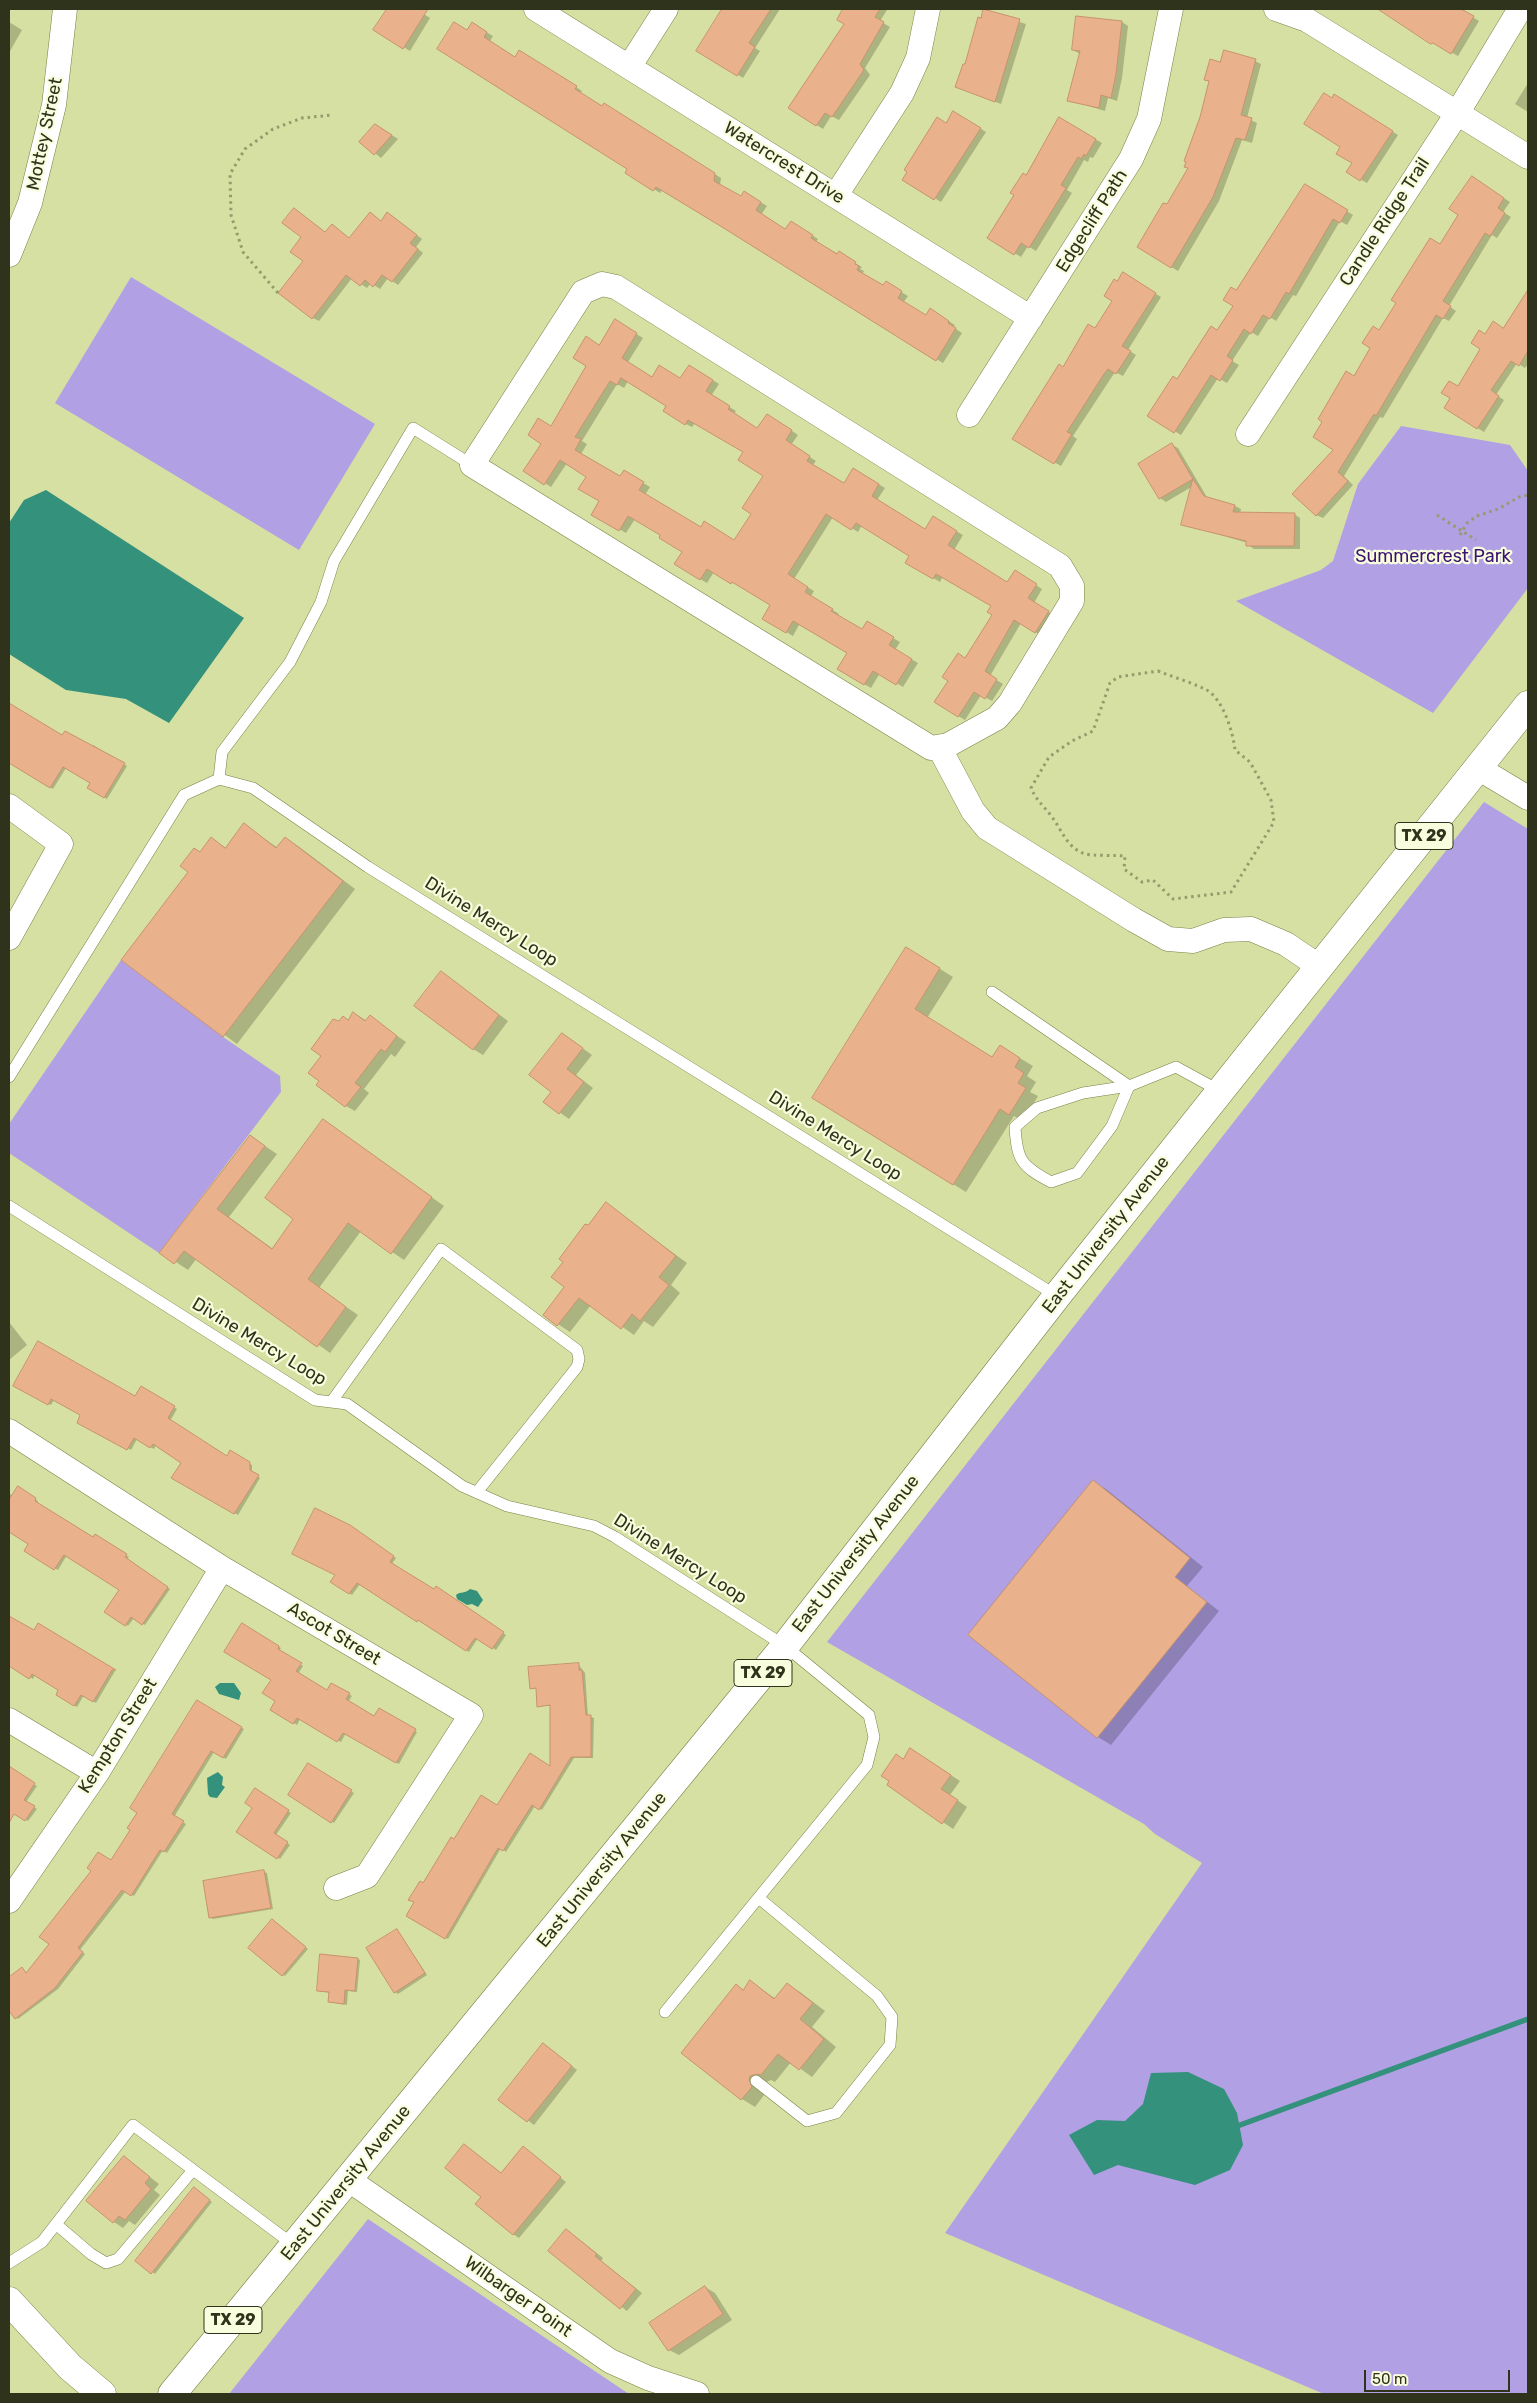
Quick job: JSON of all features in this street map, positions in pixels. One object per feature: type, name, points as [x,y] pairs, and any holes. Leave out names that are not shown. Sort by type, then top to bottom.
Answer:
[{"type":"main road","name":"East University Avenue","points":[[172,2394],[785,1646],[1057,1296],[1528,705]]},
{"type":"main road","points":[[16,2309],[70,2367],[102,2394]]},
{"type":"street","name":"Mottey Street","points":[[9,255],[30,204],[54,105],[65,9]]},
{"type":"street","name":"Watercrest Drive","points":[[536,9],[1030,318]]},
{"type":"street","points":[[629,67],[666,9]]},
{"type":"street","points":[[836,195],[902,93],[918,58],[928,9]]},
{"type":"street","name":"Edgecliff Path","points":[[969,415],[1131,159],[1149,119],[1171,9]]},
{"type":"street","points":[[1276,9],[1307,20],[1528,157]]},
{"type":"street","name":"Candle Ridge Trail","points":[[1248,434],[1458,112],[1520,9]]},
{"type":"street","points":[[602,284],[616,287],[1060,566],[1072,586],[1072,601],[1010,703],[997,718],[939,747],[931,748],[472,465],[584,292],[602,284]]},
{"type":"street","points":[[939,747],[973,812],[987,828],[1134,920],[1168,939],[1193,941],[1224,930],[1251,929],[1286,944],[1320,967]]},
{"type":"street","points":[[1478,768],[1528,798]]},
{"type":"street","points":[[9,806],[61,844],[9,938]]},
{"type":"street","name":"Ascot Street","points":[[9,1431],[222,1568],[471,1715],[367,1876],[336,1888]]},
{"type":"street","name":"Kempton Street","points":[[9,1901],[97,1773],[222,1568]]},
{"type":"street","points":[[9,1720],[97,1773]]},
{"type":"street","name":"Wilbarger Point","points":[[349,2180],[610,2361],[654,2380],[697,2394]]},
{"type":"lane","points":[[9,1077],[184,794],[219,779],[222,752],[290,662],[321,602],[334,561],[413,428],[472,465]]},
{"type":"lane","name":"Divine Mercy Loop","points":[[219,779],[253,788],[368,867],[1057,1296]]},
{"type":"lane","points":[[992,992],[1129,1086]]},
{"type":"lane","points":[[1129,1086],[1112,1126],[1077,1173],[1051,1182],[1028,1170],[1017,1150],[1015,1126],[1037,1108],[1083,1093],[1129,1086],[1176,1067],[1220,1091]]},
{"type":"lane","name":"Divine Mercy Loop","points":[[9,1206],[315,1400],[347,1404],[462,1486],[507,1506],[594,1526],[615,1536],[785,1646],[869,1715],[874,1737],[867,1765],[665,2012]]},
{"type":"lane","points":[[332,1401],[441,1249],[577,1350],[580,1359],[577,1367],[477,1492]]},
{"type":"lane","points":[[756,2081],[807,2121],[836,2113],[890,2045],[892,2018],[877,1996],[760,1898]]},
{"type":"lane","points":[[9,2262],[42,2242],[133,2125],[294,2246]]},
{"type":"lane","points":[[57,2225],[91,2254],[106,2263],[118,2259],[194,2170]]},
{"type":"path","points":[[278,293],[243,252],[231,215],[230,174],[245,149],[274,129],[302,118],[332,115]]},
{"type":"path","points":[[1460,535],[1467,523],[1477,516],[1498,510],[1519,497],[1528,495]]},
{"type":"path","points":[[1437,515],[1476,540]]},
{"type":"path","points":[[1158,671],[1207,690],[1220,705],[1232,731],[1235,750],[1250,762],[1271,800],[1274,822],[1231,892],[1173,900],[1153,880],[1142,882],[1124,869],[1125,856],[1087,854],[1074,848],[1060,832],[1052,817],[1037,801],[1031,788],[1049,757],[1093,731],[1110,683],[1118,677],[1158,671]]},
{"type":"green space","points":[[131,277],[375,424],[299,550],[55,403]]},
{"type":"green space","name":"Summercrest Park","points":[[1401,426],[1510,445],[1528,471],[1528,588],[1433,713],[1236,601],[1321,570],[1333,561],[1358,484]]},
{"type":"green space","points":[[1484,802],[1528,829],[1528,2394],[1324,2394],[945,2233],[1202,1863],[1155,1834],[1144,1824],[827,1642]]},
{"type":"green space","points":[[121,960],[223,1037],[280,1076],[281,1092],[159,1253],[9,1153],[9,1124]]},
{"type":"green space","points":[[368,2219],[629,2394],[229,2394]]},
{"type":"water","points":[[46,490],[244,618],[169,723],[126,699],[66,690],[9,654],[9,523],[24,500]]},
{"type":"water","points":[[470,1589],[477,1591],[483,1600],[478,1607],[472,1604],[467,1605],[457,1599],[456,1595]]},
{"type":"water","points":[[220,1683],[234,1683],[241,1693],[239,1700],[219,1694],[215,1687]]},
{"type":"water","points":[[218,1772],[223,1777],[222,1785],[225,1787],[217,1798],[210,1797],[208,1794],[207,1778]]},
{"type":"water","points":[[1188,2072],[1224,2089],[1237,2113],[1243,2145],[1230,2170],[1195,2185],[1118,2165],[1094,2175],[1069,2135],[1097,2120],[1125,2121],[1143,2104],[1151,2073]]},
{"type":"building","points":[[387,9],[428,9],[403,49],[373,30]]},
{"type":"building","points":[[722,9],[771,9],[749,43],[755,47],[737,76],[696,51]]},
{"type":"building","points":[[843,9],[880,9],[875,17],[884,22],[860,64],[864,70],[832,117],[825,113],[816,126],[788,108],[844,24],[837,20]]},
{"type":"building","points":[[983,9],[1020,19],[995,102],[955,87],[963,64],[965,64],[978,17],[981,18]]},
{"type":"building","points":[[1378,9],[1461,9],[1474,16],[1451,54],[1433,43],[1431,44]]},
{"type":"building","points":[[1076,16],[1122,21],[1116,74],[1111,98],[1101,95],[1099,108],[1067,101],[1080,51],[1072,50]]},
{"type":"building","points":[[454,22],[467,30],[472,22],[487,32],[484,37],[515,57],[519,50],[577,86],[575,89],[602,106],[604,103],[715,173],[714,181],[741,196],[744,191],[761,202],[756,210],[785,229],[791,221],[813,235],[811,238],[837,254],[839,251],[856,262],[855,264],[859,266],[857,270],[883,285],[886,281],[902,291],[898,298],[926,315],[930,308],[949,321],[948,323],[956,328],[936,361],[656,187],[653,191],[625,173],[627,169],[437,49]]},
{"type":"building","points":[[1224,50],[1256,59],[1241,115],[1252,118],[1245,140],[1236,138],[1213,197],[1171,268],[1137,247],[1163,203],[1167,204],[1188,168],[1184,167],[1186,162],[1184,161],[1200,117],[1209,81],[1204,80],[1210,59],[1220,62]]},
{"type":"building","points":[[1324,93],[1332,98],[1334,94],[1393,131],[1360,181],[1346,172],[1352,163],[1336,154],[1340,147],[1304,124]]},
{"type":"building","points":[[953,111],[981,128],[934,200],[902,180],[907,172],[904,170],[937,117],[946,123]]},
{"type":"building","points":[[1059,117],[1096,139],[1086,156],[1084,154],[1081,159],[1078,157],[1061,185],[1066,188],[1029,248],[1021,243],[1014,255],[987,238],[1014,195],[1010,193],[1023,173],[1026,175]]},
{"type":"building","points":[[375,124],[392,135],[374,155],[359,142]]},
{"type":"building","points":[[1472,176],[1504,198],[1498,208],[1505,213],[1490,236],[1485,233],[1443,301],[1451,306],[1443,319],[1436,315],[1376,416],[1374,414],[1338,472],[1348,481],[1316,516],[1292,494],[1333,450],[1313,437],[1322,422],[1318,419],[1346,371],[1354,376],[1370,348],[1362,343],[1373,326],[1379,330],[1396,303],[1391,300],[1430,238],[1440,244],[1458,215],[1449,209]]},
{"type":"building","points":[[1305,184],[1348,210],[1340,223],[1333,219],[1289,294],[1286,292],[1270,319],[1263,315],[1251,334],[1244,329],[1227,356],[1233,360],[1220,381],[1211,375],[1174,433],[1147,416],[1173,376],[1177,379],[1211,326],[1217,330],[1233,306],[1223,300],[1231,287],[1236,290]]},
{"type":"building","points":[[294,208],[325,232],[332,224],[349,238],[370,212],[381,221],[387,212],[417,235],[410,243],[418,249],[392,282],[382,275],[373,287],[365,280],[360,286],[346,275],[312,319],[278,293],[303,261],[290,252],[301,237],[282,223]]},
{"type":"building","points":[[1123,272],[1156,293],[1122,346],[1131,351],[1116,374],[1108,369],[1104,374],[1067,432],[1072,434],[1054,464],[1012,439],[1059,364],[1063,367],[1088,324],[1095,328],[1112,301],[1104,296],[1114,279],[1117,281]]},
{"type":"building","points":[[1528,290],[1528,351],[1519,366],[1511,361],[1491,390],[1499,396],[1477,429],[1444,408],[1450,398],[1441,393],[1449,381],[1458,386],[1480,349],[1471,343],[1479,330],[1485,334],[1493,321],[1503,328]]},
{"type":"building","points":[[615,319],[637,333],[622,358],[652,377],[659,365],[680,378],[689,365],[713,380],[706,391],[730,406],[728,409],[757,428],[767,414],[792,430],[786,440],[810,456],[807,461],[844,483],[853,468],[879,484],[872,496],[925,529],[933,516],[957,531],[948,545],[1007,582],[1015,570],[1037,584],[1028,598],[1049,611],[1035,633],[1014,620],[985,671],[997,679],[985,699],[974,692],[958,717],[934,702],[948,681],[942,677],[958,653],[965,658],[992,615],[987,612],[991,606],[936,574],[933,579],[905,563],[909,556],[856,523],[851,530],[826,514],[788,574],[808,587],[805,592],[833,609],[831,611],[862,629],[867,621],[894,637],[889,645],[912,659],[896,685],[873,671],[864,685],[837,669],[847,653],[793,621],[786,633],[762,619],[770,605],[707,569],[700,580],[674,564],[682,552],[659,538],[660,535],[628,516],[619,531],[591,515],[599,501],[578,489],[586,477],[560,460],[544,485],[523,471],[541,444],[528,435],[538,418],[551,426],[586,366],[573,358],[586,336],[599,345]],"holes":[[[621,378],[666,406],[663,411],[685,425],[688,420],[743,452],[738,460],[763,476],[742,508],[751,514],[734,540],[704,521],[701,527],[639,490],[644,482],[624,470],[620,476],[575,450],[581,439],[575,437],[610,381],[617,385]]]},
{"type":"building","points":[[1172,443],[1193,479],[1159,499],[1138,464]]},
{"type":"building","points":[[1193,479],[1204,496],[1235,505],[1233,512],[1295,513],[1294,546],[1246,546],[1246,541],[1181,525]]},
{"type":"building","points":[[9,703],[62,735],[65,731],[125,763],[104,798],[87,788],[90,783],[63,767],[50,788],[9,763]]},
{"type":"building","points":[[244,823],[276,848],[285,837],[343,881],[223,1037],[121,960],[188,872],[180,866],[194,848],[200,852],[211,837],[225,848]]},
{"type":"building","points":[[906,947],[940,968],[915,1009],[992,1057],[1000,1045],[1020,1058],[1015,1067],[1024,1073],[1018,1083],[1026,1088],[1009,1115],[1000,1109],[953,1185],[812,1098]]},
{"type":"building","points":[[441,971],[499,1015],[473,1050],[414,1006]]},
{"type":"building","points":[[353,1012],[365,1021],[370,1015],[397,1036],[385,1052],[381,1049],[355,1083],[361,1087],[345,1107],[316,1085],[319,1081],[308,1073],[321,1056],[311,1049],[333,1019],[339,1021],[343,1016],[348,1020]]},
{"type":"building","points":[[562,1033],[583,1048],[567,1069],[584,1082],[559,1114],[543,1102],[551,1092],[529,1075]]},
{"type":"building","points":[[323,1119],[432,1197],[391,1254],[348,1223],[308,1279],[346,1307],[317,1347],[184,1251],[174,1264],[159,1253],[250,1135],[265,1146],[217,1209],[272,1249],[293,1219],[265,1198]]},
{"type":"building","points":[[606,1202],[676,1256],[659,1277],[669,1285],[640,1321],[632,1314],[621,1329],[579,1298],[557,1326],[543,1315],[564,1287],[551,1277],[563,1262],[559,1259],[585,1224],[588,1225]]},
{"type":"building","points":[[38,1341],[135,1396],[141,1386],[175,1406],[168,1418],[227,1456],[230,1450],[250,1462],[250,1470],[259,1475],[234,1514],[171,1478],[181,1463],[153,1444],[150,1448],[134,1438],[127,1450],[77,1423],[80,1415],[51,1399],[48,1405],[13,1386]]},
{"type":"building","points":[[1093,1480],[1190,1558],[1175,1577],[1207,1602],[1097,1738],[968,1635]]},
{"type":"building","points":[[18,1486],[36,1498],[35,1501],[93,1537],[95,1534],[127,1554],[125,1557],[168,1587],[142,1625],[131,1617],[125,1626],[104,1612],[119,1590],[64,1555],[54,1570],[24,1551],[28,1544],[9,1532],[9,1500]]},
{"type":"building","points":[[315,1508],[350,1525],[394,1556],[390,1562],[434,1589],[436,1586],[504,1632],[492,1649],[475,1638],[466,1651],[357,1583],[349,1594],[330,1582],[335,1575],[292,1554]]},
{"type":"building","points":[[9,1616],[34,1630],[38,1623],[116,1670],[112,1670],[93,1702],[81,1695],[74,1706],[56,1695],[58,1690],[32,1674],[29,1679],[9,1666]]},
{"type":"building","points":[[242,1623],[279,1646],[278,1649],[302,1663],[296,1671],[327,1690],[331,1683],[350,1693],[346,1699],[374,1716],[379,1708],[416,1729],[396,1763],[343,1733],[337,1742],[297,1718],[293,1724],[270,1710],[275,1701],[262,1693],[271,1680],[224,1652]]},
{"type":"building","points":[[579,1663],[579,1670],[582,1670],[586,1715],[591,1715],[591,1757],[571,1757],[539,1810],[532,1805],[503,1851],[498,1848],[445,1939],[406,1916],[414,1902],[408,1900],[420,1881],[423,1883],[451,1837],[454,1839],[481,1795],[497,1805],[530,1753],[550,1766],[550,1705],[537,1707],[536,1688],[530,1689],[528,1667]]},
{"type":"building","points":[[197,1700],[242,1727],[223,1758],[211,1751],[172,1814],[184,1821],[164,1852],[160,1850],[131,1896],[122,1890],[78,1948],[83,1952],[55,1988],[15,2019],[9,2011],[9,1977],[22,1967],[26,1973],[49,1944],[39,1937],[91,1871],[87,1868],[98,1852],[111,1860],[130,1830],[127,1828],[137,1813],[130,1808]]},
{"type":"building","points":[[910,1748],[951,1775],[941,1789],[958,1800],[942,1824],[887,1785],[889,1781],[881,1776],[896,1754],[903,1759]]},
{"type":"building","points":[[308,1763],[352,1790],[331,1823],[288,1795]]},
{"type":"building","points":[[9,1766],[35,1783],[24,1800],[35,1806],[25,1821],[14,1814],[9,1823]]},
{"type":"building","points":[[255,1788],[289,1810],[274,1833],[288,1842],[277,1859],[236,1832],[252,1808],[245,1803]]},
{"type":"building","points":[[264,1870],[271,1908],[209,1918],[203,1881]]},
{"type":"building","points":[[272,1919],[306,1947],[282,1976],[248,1948]]},
{"type":"building","points":[[397,1929],[425,1973],[394,1993],[366,1948]]},
{"type":"building","points":[[320,1954],[358,1958],[355,1991],[345,1990],[344,2004],[328,2002],[329,1992],[317,1991]]},
{"type":"building","points":[[750,1980],[774,1999],[787,1983],[813,2003],[800,2019],[824,2039],[799,2070],[778,2054],[761,2075],[750,2076],[749,2080],[752,2087],[741,2100],[681,2053],[736,1984],[743,1990]]},
{"type":"building","points":[[543,2043],[572,2066],[527,2122],[498,2100]]},
{"type":"building","points":[[464,2144],[501,2173],[523,2146],[561,2177],[513,2235],[475,2204],[481,2197],[445,2168]]},
{"type":"building","points":[[124,2156],[150,2177],[145,2183],[151,2189],[125,2220],[119,2216],[113,2223],[86,2201]]},
{"type":"building","points":[[194,2187],[210,2200],[151,2274],[135,2261]]},
{"type":"building","points":[[566,2229],[597,2254],[595,2256],[636,2289],[620,2309],[548,2251]]},
{"type":"building","points":[[705,2286],[723,2314],[668,2351],[649,2323]]},
{"type":"waterway","points":[[1232,2128],[1528,2019]]}]
